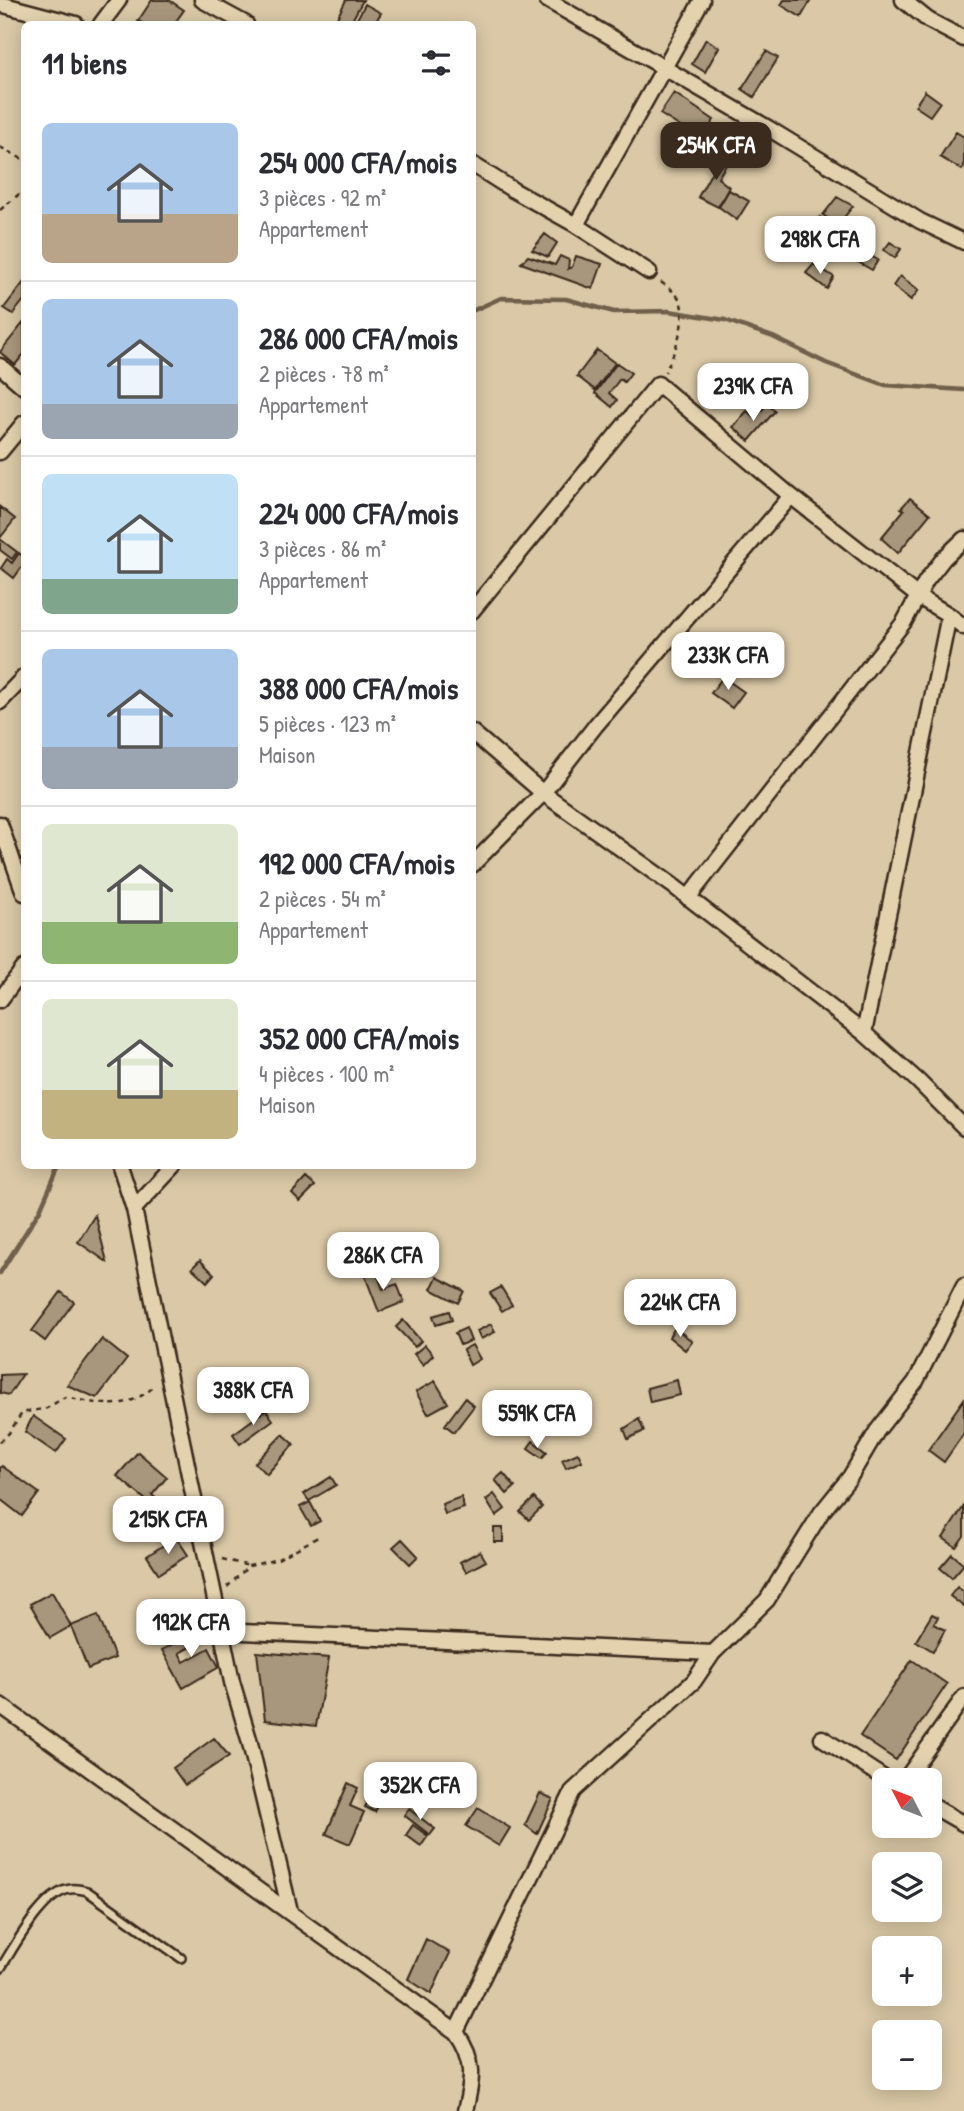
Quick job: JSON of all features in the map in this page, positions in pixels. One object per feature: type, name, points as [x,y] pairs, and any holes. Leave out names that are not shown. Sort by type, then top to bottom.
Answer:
[{"type":"street","points":[[103,21],[120,0]]},
{"type":"street","points":[[202,0],[240,21]]},
{"type":"street","points":[[547,0],[665,67],[920,221],[964,242]]},
{"type":"street","points":[[576,225],[702,0]]},
{"type":"street","points":[[903,0],[928,20],[964,39]]},
{"type":"street","points":[[0,4],[65,21]]},
{"type":"street","points":[[476,167],[576,225],[649,272]]},
{"type":"street","points":[[0,366],[21,384]]},
{"type":"street","points":[[476,606],[658,384],[791,496],[919,597],[964,627]]},
{"type":"street","points":[[0,452],[21,427]]},
{"type":"street","points":[[476,861],[543,793],[596,725],[791,496]]},
{"type":"street","points":[[688,898],[895,633],[919,597],[926,581],[964,539]]},
{"type":"street","points":[[864,1033],[949,615]]},
{"type":"street","points":[[0,702],[21,680]]},
{"type":"street","points":[[476,735],[543,793],[688,898],[864,1033],[964,1127]]},
{"type":"street","points":[[0,824],[21,884]]},
{"type":"street","points":[[0,1000],[21,972]]},
{"type":"street","points":[[121,1169],[134,1209],[232,1682],[249,1739],[290,1912]]},
{"type":"street","points":[[134,1209],[171,1169]]},
{"type":"street","points":[[456,2032],[573,1791],[694,1681],[713,1653],[767,1600],[821,1513],[850,1477],[877,1431],[916,1381],[964,1286]]},
{"type":"street","points":[[221,1631],[713,1653]]},
{"type":"street","points":[[914,1768],[964,1697]]},
{"type":"street","points":[[0,1705],[456,2032],[468,2050],[472,2081],[465,2111]]},
{"type":"street","points":[[822,1738],[872,1771]]},
{"type":"street","points":[[942,1811],[964,1824]]},
{"type":"lane","points":[[0,1969],[35,1916],[49,1900],[69,1888],[88,1891],[181,1958]]},
{"type":"path","points":[[0,147],[21,158]]},
{"type":"path","points":[[0,210],[21,192]]},
{"type":"path","points":[[649,272],[677,295],[680,301],[681,322],[677,350],[658,384]]},
{"type":"path","points":[[0,1442],[22,1413],[47,1408],[65,1397],[102,1406],[138,1398],[160,1381],[172,1391]]},
{"type":"path","points":[[206,1555],[249,1566],[278,1559],[318,1537]]},
{"type":"path","points":[[216,1605],[230,1583],[249,1566]]},
{"type":"building","points":[[152,0],[169,0],[184,10],[176,21],[138,21]]},
{"type":"building","points":[[346,0],[363,0],[352,21],[336,21]]},
{"type":"building","points":[[784,0],[811,0],[801,17],[781,5]]},
{"type":"building","points":[[365,4],[381,13],[376,21],[357,19]]},
{"type":"building","points":[[706,39],[719,47],[705,72],[692,64]]},
{"type":"building","points":[[766,51],[778,58],[754,97],[742,89]]},
{"type":"building","points":[[925,91],[940,102],[930,116],[915,106]]},
{"type":"building","points":[[674,93],[714,120],[701,140],[660,114]]},
{"type":"building","points":[[956,132],[964,137],[962,170],[940,157]]},
{"type":"building","points":[[725,148],[733,153],[718,178],[729,187],[718,207],[698,197]]},
{"type":"building","points":[[729,190],[749,201],[737,220],[719,207]]},
{"type":"building","points":[[837,197],[853,206],[838,225],[823,215]]},
{"type":"building","points":[[820,217],[837,228],[829,240],[812,230]]},
{"type":"building","points":[[545,234],[557,243],[548,257],[532,250]]},
{"type":"building","points":[[890,242],[901,249],[895,258],[884,250]]},
{"type":"building","points":[[857,248],[878,260],[872,270],[851,258]]},
{"type":"building","points":[[528,256],[555,265],[560,256],[569,260],[568,269],[572,267],[576,256],[602,264],[593,289],[521,263]]},
{"type":"building","points":[[814,264],[834,277],[827,289],[806,273]]},
{"type":"building","points":[[900,276],[919,290],[911,300],[893,286]]},
{"type":"building","points":[[21,286],[21,304],[13,314],[4,308]]},
{"type":"building","points":[[21,326],[21,358],[15,365],[0,352]]},
{"type":"building","points":[[597,350],[615,363],[595,390],[577,376]]},
{"type":"building","points":[[617,363],[631,373],[624,382],[620,379],[609,393],[617,400],[612,407],[595,393]]},
{"type":"building","points":[[767,404],[775,411],[749,441],[733,427],[747,411],[755,418]]},
{"type":"building","points":[[910,498],[930,514],[898,553],[881,538],[904,510],[901,508]]},
{"type":"building","points":[[0,507],[15,519],[0,538]]},
{"type":"building","points":[[0,539],[17,552],[12,559],[0,550]]},
{"type":"building","points":[[19,553],[21,555],[21,568],[14,578],[1,568],[7,559],[12,563]]},
{"type":"building","points":[[723,677],[744,692],[732,708],[711,693]]},
{"type":"building","points":[[306,1178],[315,1186],[300,1201],[292,1193]]},
{"type":"building","points":[[95,1215],[107,1262],[78,1242]]},
{"type":"building","points":[[420,1248],[429,1260],[420,1266],[412,1253]]},
{"type":"building","points":[[394,1258],[399,1268],[381,1279],[377,1268]]},
{"type":"building","points":[[200,1260],[214,1274],[207,1282],[192,1268]]},
{"type":"building","points":[[375,1269],[383,1289],[397,1284],[404,1302],[379,1312],[364,1273]]},
{"type":"building","points":[[437,1277],[464,1291],[458,1303],[431,1289]]},
{"type":"building","points":[[501,1287],[512,1305],[502,1311],[490,1293]]},
{"type":"building","points":[[61,1292],[74,1302],[45,1341],[32,1331]]},
{"type":"building","points":[[449,1311],[452,1320],[436,1325],[433,1316]]},
{"type":"building","points":[[403,1320],[421,1341],[415,1347],[396,1327]]},
{"type":"building","points":[[491,1324],[495,1332],[481,1339],[477,1331]]},
{"type":"building","points":[[466,1328],[471,1341],[460,1345],[455,1333]]},
{"type":"building","points":[[675,1328],[692,1341],[685,1350],[669,1337]]},
{"type":"building","points":[[102,1339],[127,1359],[97,1398],[67,1385]]},
{"type":"building","points":[[425,1345],[433,1355],[423,1365],[414,1354]]},
{"type":"building","points":[[472,1345],[480,1359],[470,1365],[463,1350]]},
{"type":"building","points":[[23,1374],[9,1395],[0,1393],[0,1375]]},
{"type":"building","points":[[677,1380],[680,1395],[650,1402],[647,1388]]},
{"type":"building","points":[[435,1381],[448,1403],[428,1414],[416,1392]]},
{"type":"building","points":[[465,1398],[474,1406],[454,1432],[445,1425]]},
{"type":"building","points":[[964,1399],[964,1433],[944,1462],[928,1450]]},
{"type":"building","points":[[266,1410],[273,1420],[240,1444],[233,1434]]},
{"type":"building","points":[[33,1416],[66,1439],[56,1453],[25,1432]]},
{"type":"building","points":[[639,1419],[644,1431],[628,1439],[624,1429]]},
{"type":"building","points":[[283,1434],[294,1444],[267,1474],[255,1463]]},
{"type":"building","points":[[533,1441],[547,1452],[542,1458],[528,1448]]},
{"type":"building","points":[[138,1452],[167,1477],[152,1495],[160,1502],[153,1506],[117,1476]]},
{"type":"building","points":[[578,1453],[582,1461],[566,1468],[562,1460]]},
{"type":"building","points":[[2,1466],[39,1493],[22,1516],[0,1499]]},
{"type":"building","points":[[503,1473],[515,1487],[507,1494],[495,1480]]},
{"type":"building","points":[[331,1477],[336,1485],[309,1501],[304,1494]]},
{"type":"building","points":[[494,1494],[505,1509],[496,1516],[486,1500]]},
{"type":"building","points":[[461,1497],[464,1508],[445,1514],[442,1504]]},
{"type":"building","points":[[534,1498],[542,1507],[529,1520],[520,1512]]},
{"type":"building","points":[[310,1502],[320,1521],[311,1526],[300,1507]]},
{"type":"building","points":[[964,1506],[964,1536],[956,1547],[943,1538]]},
{"type":"building","points":[[494,1528],[503,1528],[503,1542],[494,1542]]},
{"type":"building","points":[[176,1537],[188,1555],[159,1574],[147,1556]]},
{"type":"building","points":[[402,1539],[418,1556],[410,1564],[393,1547]]},
{"type":"building","points":[[480,1551],[486,1561],[466,1572],[460,1562]]},
{"type":"building","points":[[952,1554],[964,1564],[952,1578],[940,1568]]},
{"type":"building","points":[[957,1587],[964,1592],[964,1607],[950,1596]]},
{"type":"building","points":[[52,1592],[71,1626],[50,1638],[30,1604]]},
{"type":"building","points":[[932,1614],[938,1617],[934,1624],[945,1630],[933,1651],[916,1641]]},
{"type":"building","points":[[98,1615],[115,1658],[88,1669],[71,1626]]},
{"type":"building","points":[[205,1626],[210,1636],[179,1653],[184,1662],[209,1648],[219,1667],[183,1688],[162,1650]]},
{"type":"building","points":[[257,1652],[329,1658],[316,1726],[265,1720]]},
{"type":"building","points":[[912,1660],[947,1684],[896,1760],[860,1736]]},
{"type":"building","points":[[214,1738],[229,1756],[185,1785],[173,1768]]},
{"type":"building","points":[[348,1783],[358,1788],[350,1806],[364,1812],[350,1844],[326,1834]]},
{"type":"building","points":[[375,1787],[385,1792],[375,1812],[365,1807]]},
{"type":"building","points":[[540,1793],[553,1799],[537,1834],[525,1825]]},
{"type":"building","points":[[478,1808],[510,1828],[499,1846],[466,1826]]},
{"type":"building","points":[[409,1809],[435,1829],[430,1835],[404,1815]]},
{"type":"building","points":[[413,1825],[428,1836],[421,1846],[406,1835]]},
{"type":"building","points":[[426,1939],[450,1953],[431,1994],[408,1979]]},
{"type":"waterway","points":[[476,309],[501,298],[566,299],[614,312],[669,311],[725,320],[773,337],[826,363],[885,385],[964,390]]},
{"type":"waterway","points":[[0,1273],[40,1210],[58,1169]]}]
